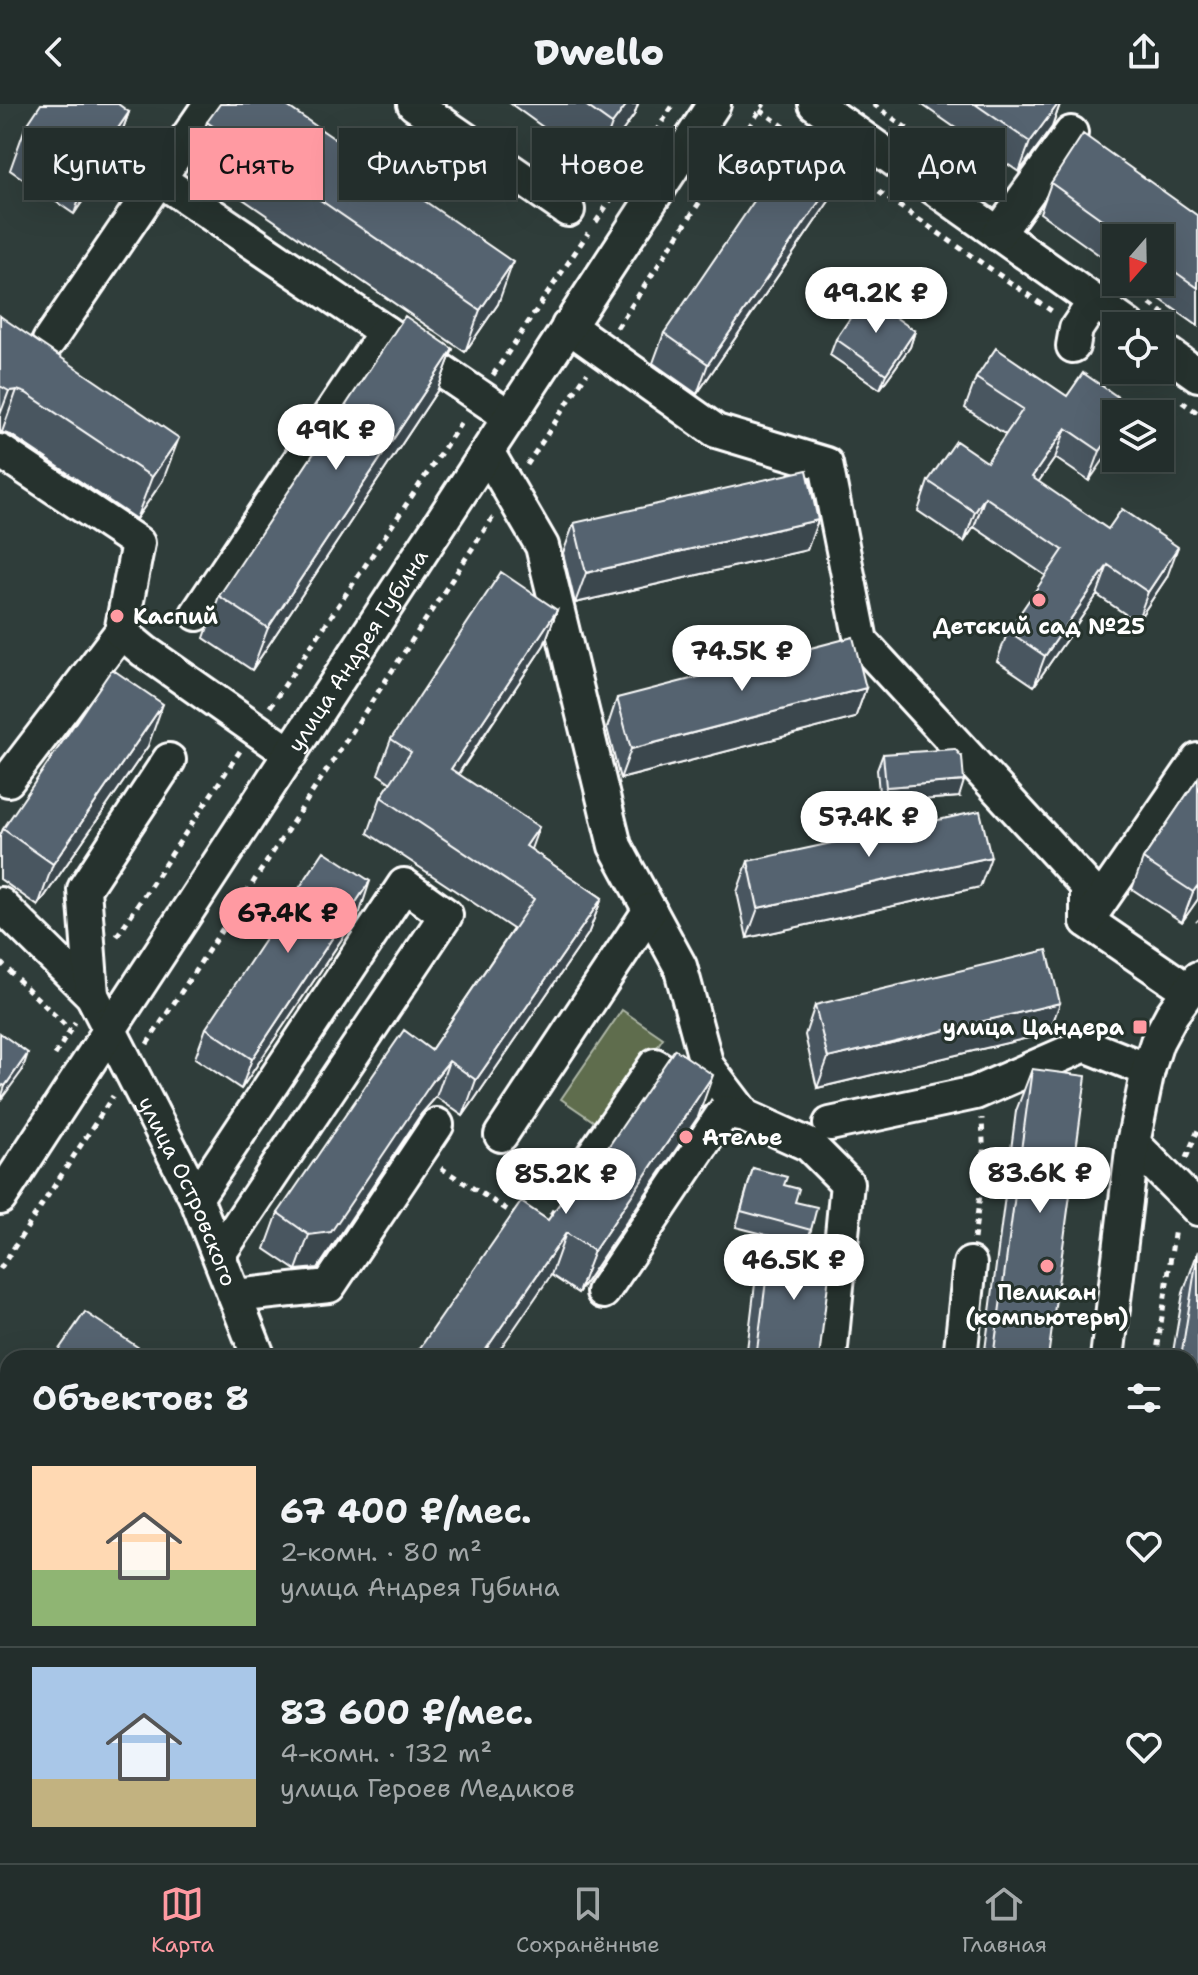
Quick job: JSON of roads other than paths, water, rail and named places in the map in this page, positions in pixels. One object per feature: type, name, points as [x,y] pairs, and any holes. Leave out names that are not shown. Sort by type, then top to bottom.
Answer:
[{"type":"street","points":[[174,157],[210,104]]},
{"type":"street","points":[[414,104],[568,210]]},
{"type":"street","name":"улица Андрея Губина","points":[[0,1198],[714,104]]},
{"type":"street","points":[[815,104],[1094,302],[1135,312]]},
{"type":"street","points":[[998,234],[1083,143]]},
{"type":"street","points":[[174,189],[510,417]]},
{"type":"street","points":[[49,341],[145,200]]},
{"type":"street","points":[[1075,338],[1094,302]]},
{"type":"street","points":[[568,326],[716,431],[826,464],[861,641],[1087,886],[1087,921]]},
{"type":"street","points":[[197,614],[385,332]]},
{"type":"street","points":[[1174,343],[1198,375]]},
{"type":"street","points":[[0,451],[138,543],[121,632],[8,780]]},
{"type":"street","points":[[488,453],[542,546],[615,846],[680,966],[707,1066],[735,1114]]},
{"type":"street","points":[[121,632],[291,754]]},
{"type":"street","points":[[92,984],[84,889],[169,760]]},
{"type":"street","points":[[1087,921],[1198,760]]},
{"type":"street","points":[[196,1198],[404,885],[446,915],[219,1254]]},
{"type":"street","points":[[0,904],[92,984]]},
{"type":"street","points":[[501,1135],[650,910]]},
{"type":"street","points":[[1087,921],[1193,985],[1157,1042],[1148,1070],[1133,1143],[1108,1350]]},
{"type":"street","name":"улица Островского","points":[[92,984],[109,1028],[196,1198],[256,1350]]},
{"type":"street","points":[[830,1124],[981,1090],[1085,1045],[1148,1070]]},
{"type":"street","points":[[571,1187],[655,1065],[735,1114],[809,1145],[847,1183],[831,1350]]},
{"type":"street","points":[[603,1292],[735,1114]]},
{"type":"street","points":[[235,1296],[329,1286],[437,1125]]},
{"type":"street","points":[[1133,1143],[1189,1200]]},
{"type":"street","points":[[961,1350],[970,1264]]},
{"type":"place","name":"Детский сад №25","points":[[1039,600]]},
{"type":"place","name":"Каспий","points":[[117,616]]},
{"type":"place","name":"улица Цандера","points":[[1140,1027]]},
{"type":"place","name":"Ателье","points":[[686,1137]]},
{"type":"place","name":"Пеликан (компьютеры)","points":[[1047,1266]]}]
